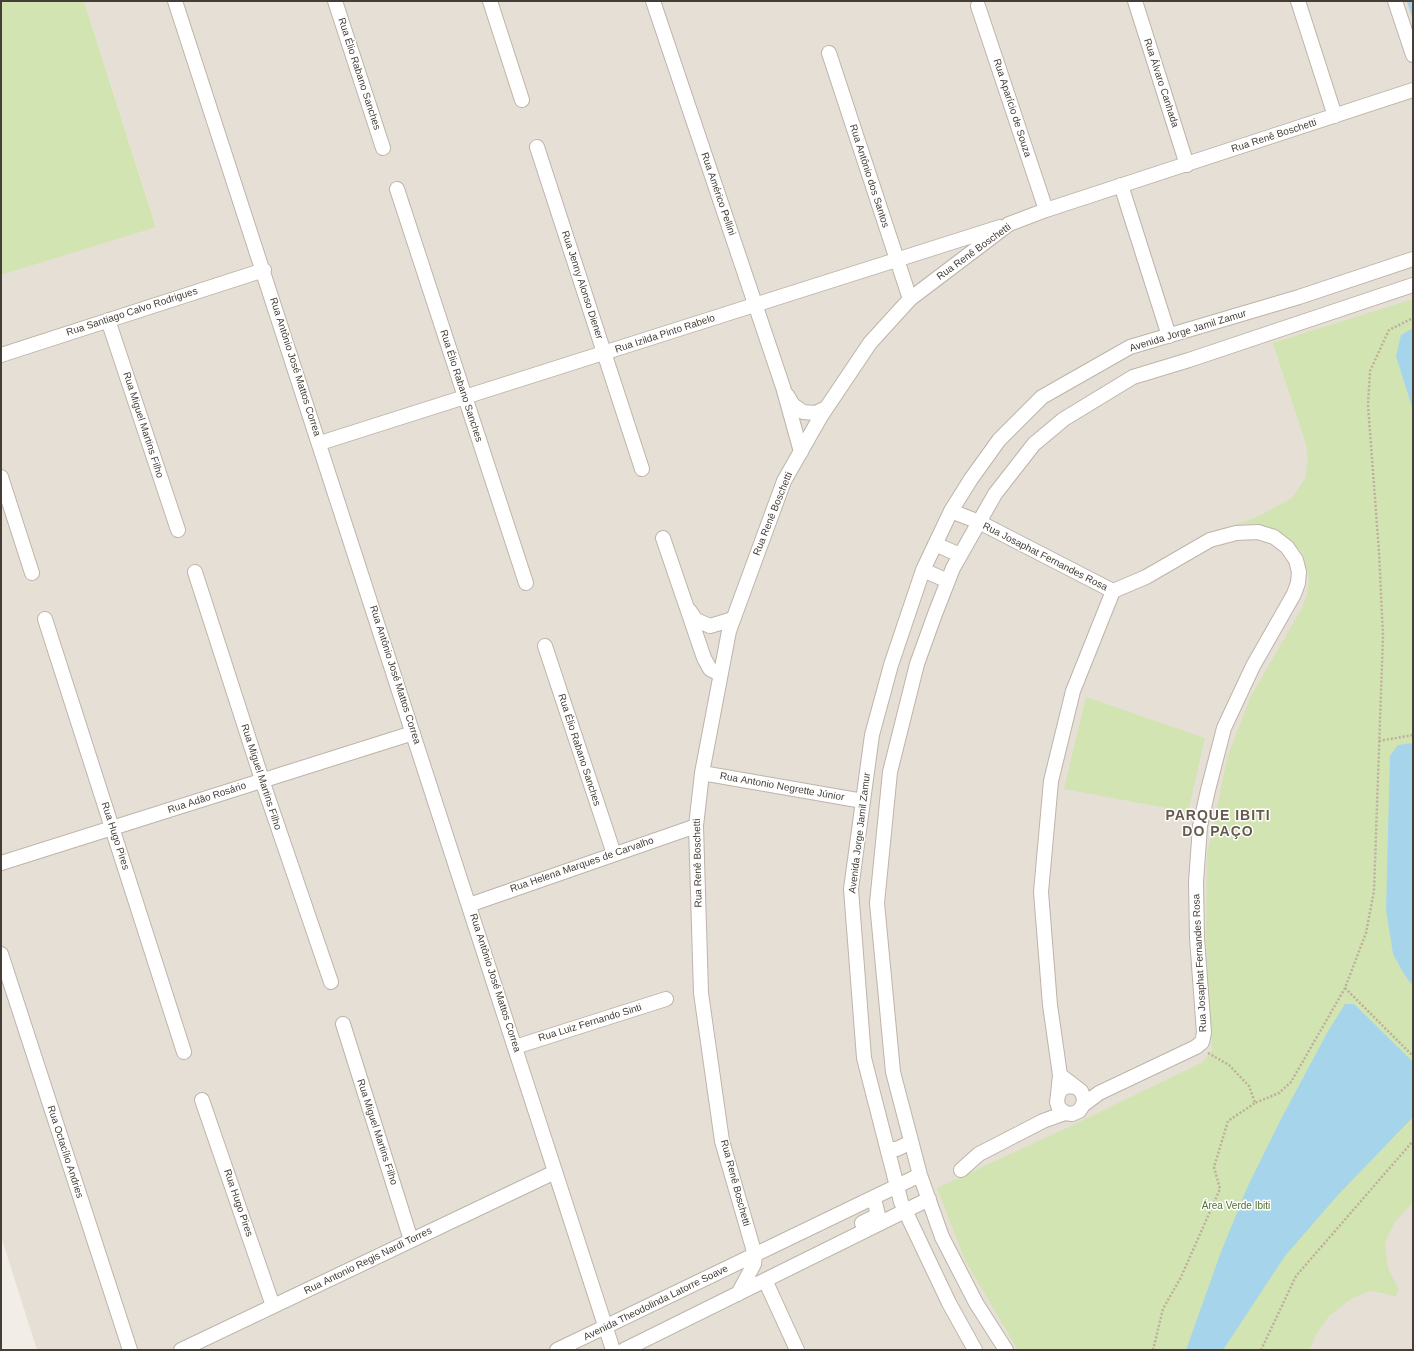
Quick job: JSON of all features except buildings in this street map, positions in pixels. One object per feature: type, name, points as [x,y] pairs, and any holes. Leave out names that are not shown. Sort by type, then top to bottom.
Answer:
[{"type":"street","name":"Rua Antônio José Mattos Correa","points":[[175,1],[264,270],[613,1350]]},
{"type":"street","name":"Rua Élio Rabano Sanches","points":[[335,1],[383,148]]},
{"type":"street","points":[[490,1],[522,100]]},
{"type":"street","name":"Rua Américo Pellini","points":[[653,1],[783,388],[801,452]]},
{"type":"street","name":"Rua Álvaro Canhada","points":[[1135,1],[1187,164]]},
{"type":"street","points":[[1298,1],[1335,116]]},
{"type":"street","points":[[1395,1],[1413,55]]},
{"type":"street","name":"Rua Aparício de Souza","points":[[978,6],[1046,210]]},
{"type":"street","name":"Rua Antônio dos Santos","points":[[829,53],[910,299]]},
{"type":"street","name":"Rua Renê Boschetti","points":[[754,1255],[722,1141],[702,1001],[696,826],[702,773],[729,631],[784,481],[826,408],[870,343],[910,299],[1009,224],[1121,185],[1413,90]]},
{"type":"street","name":"Rua Jenny Alonso Diener","points":[[538,147],[642,469]]},
{"type":"street","points":[[1121,185],[1169,336]]},
{"type":"street","name":"Rua Élio Rabano Sanches","points":[[397,189],[526,582]]},
{"type":"street","name":"Rua Izilda Pinto Rabelo","points":[[320,444],[1009,224]]},
{"type":"street","name":"Avenida Jorge Jamil Zamur","points":[[975,1350],[949,1303],[905,1211],[897,1187],[864,1058],[851,889],[872,735],[890,665],[923,570],[951,511],[998,440],[1042,397],[1130,347],[1299,297],[1413,259]]},
{"type":"street","name":"Rua Santiago Calvo Rodrigues","points":[[1,354],[264,270]]},
{"type":"street","points":[[1353,304],[1357,297],[1413,274]]},
{"type":"street","points":[[1006,1350],[976,1303],[942,1236],[920,1175],[893,1072],[877,903],[890,772],[917,664],[948,581],[960,555],[1008,475],[1034,444],[1064,419],[1133,377],[1189,360],[1413,285]]},
{"type":"street","name":"Rua Miguel Martins Filho","points":[[108,320],[178,530]]},
{"type":"street","name":"Rua Américo Pellini","points":[[783,388],[793,405],[803,412],[816,413],[826,408]]},
{"type":"street","points":[[1,477],[32,573]]},
{"type":"street","points":[[951,511],[979,522]]},
{"type":"street","name":"Rua Josaphat Fernandes Rosa","points":[[979,522],[1113,591],[1146,576],[1210,540],[1236,533],[1258,532],[1274,537],[1296,560],[1299,572],[1298,583],[1294,594],[1253,666],[1224,728],[1200,826],[1196,882],[1197,938],[1204,1033],[1202,1042],[1196,1047]]},
{"type":"street","points":[[664,538],[704,658],[710,669],[720,674]]},
{"type":"street","points":[[935,544],[960,555]]},
{"type":"street","points":[[923,570],[948,581]]},
{"type":"street","name":"Rua Miguel Martins Filho","points":[[195,572],[262,781],[331,982]]},
{"type":"street","points":[[1113,591],[1073,691],[1051,781],[1041,892],[1050,1005],[1060,1075],[1060,1103],[1072,1114],[1079,1111],[1099,1093],[1196,1047]]},
{"type":"street","points":[[686,606],[696,620],[710,626],[733,619]]},
{"type":"street","name":"Rua Hugo Pires","points":[[45,619],[184,1052]]},
{"type":"street","name":"Rua Élio Rabano Sanches","points":[[545,646],[614,854]]},
{"type":"street","name":"Rua Adão Rosário","points":[[1,863],[413,733]]},
{"type":"street","name":"Rua Antonio Negrette Júnior","points":[[702,773],[863,801]]},
{"type":"street","name":"Rua Helena Marques de Carvalho","points":[[469,905],[696,826]]},
{"type":"street","name":"Rua Octacílio Andries","points":[[1,954],[130,1350]]},
{"type":"street","name":"Rua Luiz Fernando Sinti","points":[[515,1047],[666,999]]},
{"type":"street","name":"Rua Miguel Martins Filho","points":[[343,1024],[411,1240]]},
{"type":"street","points":[[1060,1075],[1078,1089],[1084,1098],[1083,1106]]},
{"type":"street","points":[[961,1170],[979,1154],[1043,1121],[1060,1103],[1061,1090],[1068,1086],[1099,1093]]},
{"type":"street","name":"Rua Hugo Pires","points":[[202,1100],[273,1306]]},
{"type":"street","points":[[888,1149],[897,1149],[912,1142]]},
{"type":"street","name":"Rua Antonio Regis Nardi Torres","points":[[181,1350],[555,1172]]},
{"type":"street","name":"Avenida Theodolinda Latorre Soave","points":[[558,1350],[920,1175]]},
{"type":"street","points":[[788,1269],[807,1250],[878,1215],[875,1203],[871,1199]]},
{"type":"street","points":[[624,1350],[929,1199]]},
{"type":"street","points":[[922,1246],[927,1240],[942,1236]]},
{"type":"street","points":[[738,1294],[754,1264],[754,1255]]},
{"type":"street","points":[[765,1280],[797,1350]]},
{"type":"path","points":[[1154,1350],[1163,1309],[1181,1277],[1220,1189],[1214,1167],[1228,1121],[1255,1102],[1279,1093],[1291,1082],[1345,988],[1366,933],[1374,891],[1378,741],[1383,636],[1379,552],[1368,405],[1370,371],[1389,330],[1413,318]]},
{"type":"path","points":[[1378,741],[1413,735]]},
{"type":"path","points":[[1345,988],[1413,1056]]},
{"type":"path","points":[[1196,1047],[1229,1065],[1249,1086],[1255,1102]]},
{"type":"path","points":[[1261,1350],[1296,1276],[1413,1141]]},
{"type":"shaded area","name":"PARQUE IBITI DO PAÇO","points":[[84,1],[1413,1],[1413,1350],[37,1350],[1,1236],[1,275],[156,226]]},
{"type":"green space","points":[[1,1],[84,1],[156,227],[1,275]]},
{"type":"green space","name":"Área Verde Ibiti","points":[[1413,299],[1413,1202],[1394,1223],[1385,1243],[1388,1268],[1399,1290],[1395,1297],[1388,1294],[1369,1291],[1351,1299],[1329,1316],[1317,1333],[1309,1350],[1018,1350],[965,1260],[937,1188],[1073,1125],[1203,1062],[1212,1050],[1206,942],[1207,854],[1228,755],[1251,696],[1302,608],[1307,594],[1309,576],[1302,552],[1289,540],[1273,529],[1256,524],[1242,524],[1228,528],[1261,515],[1292,498],[1305,479],[1308,459],[1306,444],[1273,343]]},
{"type":"green space","points":[[1086,697],[1205,738],[1188,812],[1064,789]]},
{"type":"water","points":[[1413,328],[1413,410],[1396,356],[1401,335]]},
{"type":"water","points":[[1413,743],[1413,986],[1404,974],[1393,954],[1386,910],[1390,756],[1398,745]]},
{"type":"water","points":[[1345,1004],[1354,1004],[1413,1062],[1413,1117],[1337,1196],[1285,1256],[1223,1350],[1186,1350],[1221,1252],[1247,1188],[1280,1121],[1327,1033]]},
{"type":"waterway","points":[[1409,1],[1413,14]]},
{"type":"district","name":"PARQUE IBITI DO PAÇO","points":[[1218,824]]}]
